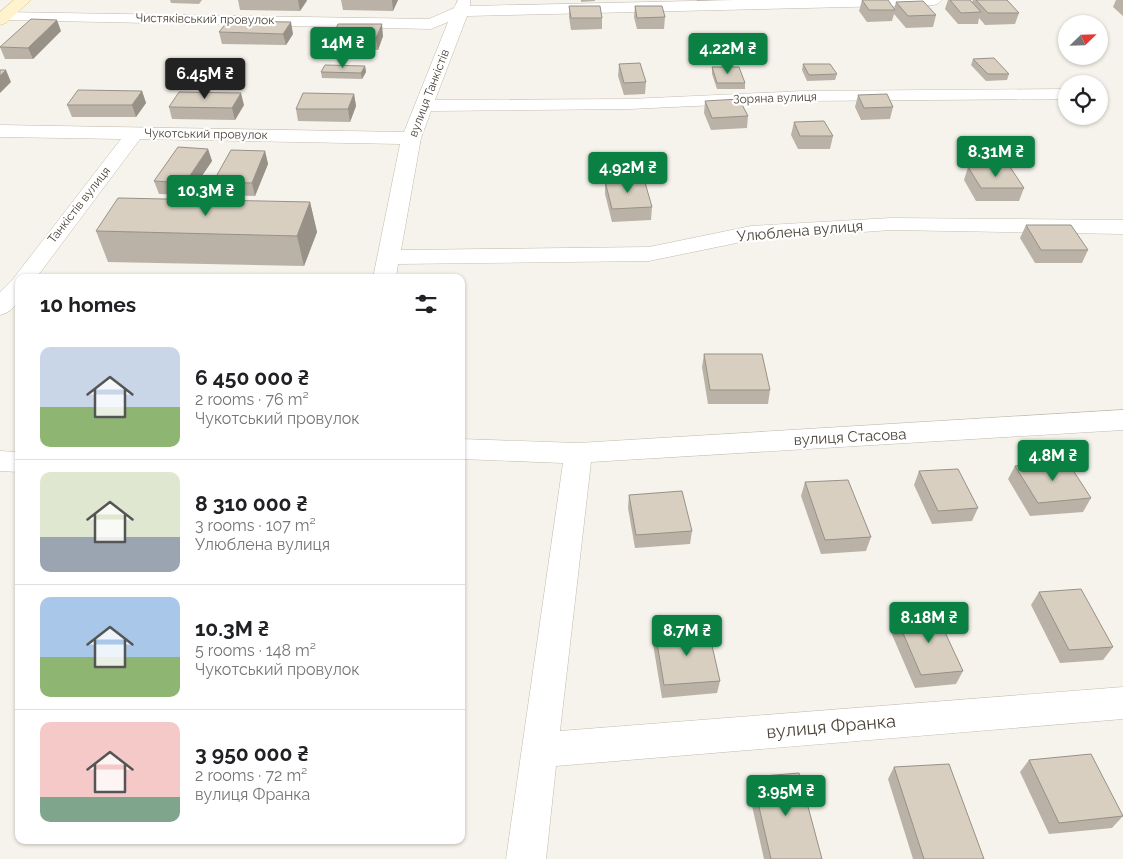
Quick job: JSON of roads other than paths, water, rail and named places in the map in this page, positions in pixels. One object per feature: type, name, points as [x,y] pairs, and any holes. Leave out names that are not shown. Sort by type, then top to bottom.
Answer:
[{"type":"main road","points":[[3,18],[23,0]]},
{"type":"street","points":[[463,6],[934,0]]},
{"type":"street","name":"Чистяківський провулок","points":[[3,18],[431,24],[463,6]]},
{"type":"street","name":"вулиця Танкістів","points":[[387,267],[411,138],[463,6]]},
{"type":"street","name":"Зоряна вулиця","points":[[424,106],[630,104],[804,96],[1058,94]]},
{"type":"street","name":"Чукотський провулок","points":[[0,132],[411,138]]},
{"type":"street","name":"Танкістів вулиця","points":[[27,274],[135,133]]},
{"type":"street","name":"Улюблена вулиця","points":[[387,267],[649,254],[751,233],[891,224],[1123,227]]},
{"type":"street","points":[[0,308],[15,289]]},
{"type":"street","name":"вулиця Стасова","points":[[465,448],[578,453],[1123,420]]},
{"type":"street","points":[[526,859],[578,453]]},
{"type":"street","points":[[0,461],[15,462]]},
{"type":"street","name":"вулиця Франка","points":[[540,750],[1123,703]]}]
